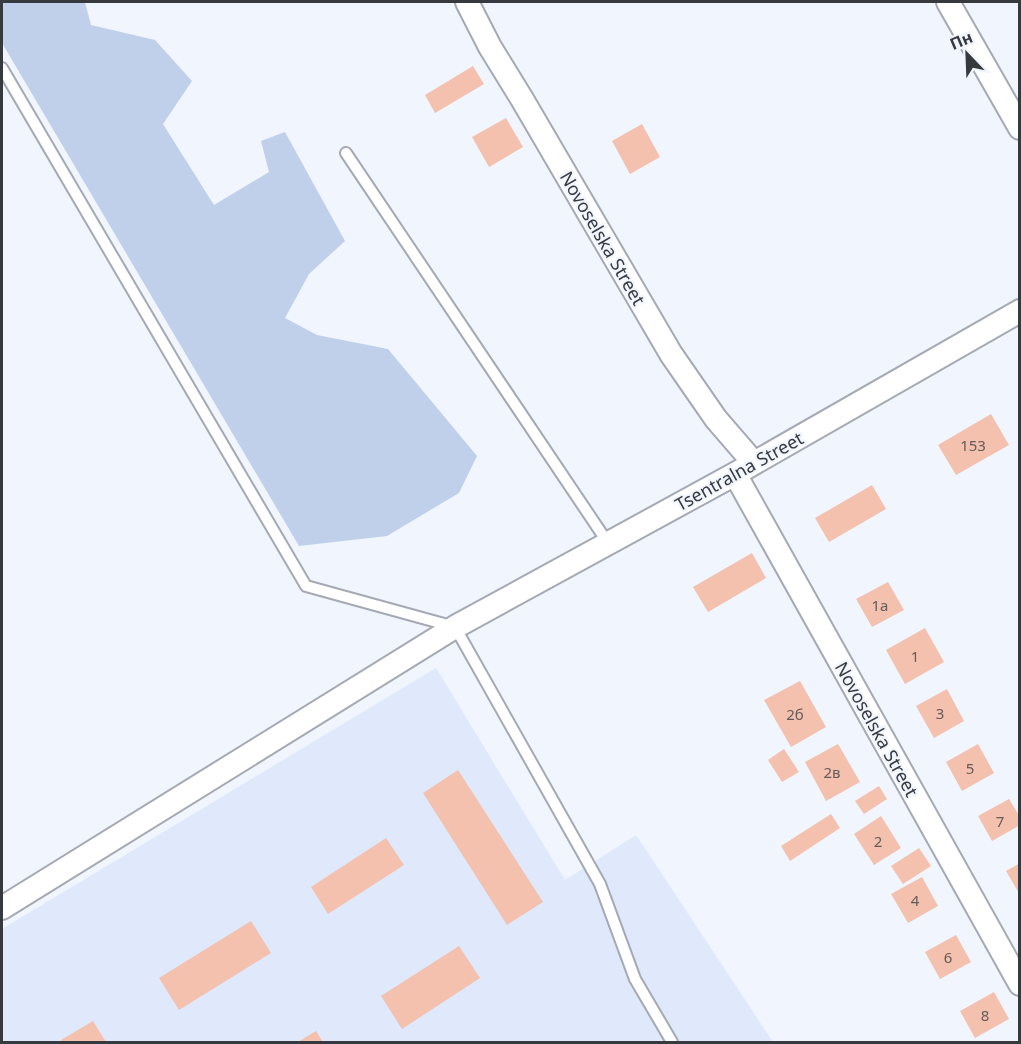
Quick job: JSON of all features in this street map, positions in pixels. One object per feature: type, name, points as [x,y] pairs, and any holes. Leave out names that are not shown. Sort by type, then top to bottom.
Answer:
[{"type":"street","name":"Novoselska Street","points":[[467,2],[490,47],[671,354],[716,419],[745,469],[1020,984]]},
{"type":"street","points":[[948,2],[1020,128]]},
{"type":"street","name":"Tsentralna Street","points":[[2,908],[455,627],[745,469],[1020,311]]},
{"type":"lane","points":[[2,68],[306,586],[455,627],[600,884],[635,979],[672,1042]]},
{"type":"lane","points":[[346,153],[608,543]]},
{"type":"shaded area","points":[[2,2],[85,2],[91,25],[155,40],[192,81],[163,124],[214,205],[269,172],[261,141],[285,132],[345,241],[309,274],[285,318],[317,335],[388,349],[477,456],[459,493],[387,536],[299,546],[2,43]]},
{"type":"shaded area","points":[[436,668],[565,880],[636,835],[773,1042],[2,1042],[2,929]]},
{"type":"building","points":[[473,66],[484,84],[435,113],[425,95]]},
{"type":"building","points":[[506,118],[523,147],[489,167],[472,137]]},
{"type":"building","points":[[642,124],[660,157],[630,174],[612,141]]},
{"type":"building","points":[[991,414],[1009,445],[956,475],[938,445]]},
{"type":"building","points":[[872,485],[886,509],[829,542],[815,518]]},
{"type":"building","points":[[752,553],[766,578],[708,612],[693,587]]},
{"type":"building","points":[[888,582],[904,610],[872,627],[856,599]]},
{"type":"building","points":[[925,628],[944,662],[905,684],[886,650]]},
{"type":"building","points":[[800,681],[826,727],[791,747],[764,700]]},
{"type":"building","points":[[947,689],[964,721],[934,738],[916,706]]},
{"type":"building","points":[[838,744],[860,782],[826,801],[805,762]]},
{"type":"building","points":[[978,744],[994,773],[962,791],[946,762]]},
{"type":"building","points":[[784,749],[799,772],[782,782],[768,760]]},
{"type":"building","points":[[458,770],[543,902],[507,925],[423,793]]},
{"type":"building","points":[[879,786],[887,799],[864,814],[855,801]]},
{"type":"building","points":[[1009,799],[1020,817],[1020,825],[992,841],[978,816]]},
{"type":"building","points":[[831,814],[840,828],[790,861],[781,846]]},
{"type":"building","points":[[881,816],[901,848],[874,865],[854,834]]},
{"type":"building","points":[[386,838],[404,865],[328,914],[311,887]]},
{"type":"building","points":[[919,848],[931,866],[903,884],[891,866]]},
{"type":"building","points":[[1020,863],[1020,895],[1006,871]]},
{"type":"building","points":[[922,877],[938,906],[908,923],[891,894]]},
{"type":"building","points":[[251,921],[271,953],[179,1010],[159,978]]},
{"type":"building","points":[[956,935],[971,962],[940,979],[925,952]]},
{"type":"building","points":[[459,946],[480,978],[402,1029],[381,996]]},
{"type":"building","points":[[994,992],[1009,1019],[975,1038],[960,1011]]},
{"type":"building","points":[[93,1021],[106,1042],[62,1042],[61,1040]]},
{"type":"building","points":[[316,1031],[323,1042],[298,1042]]}]
